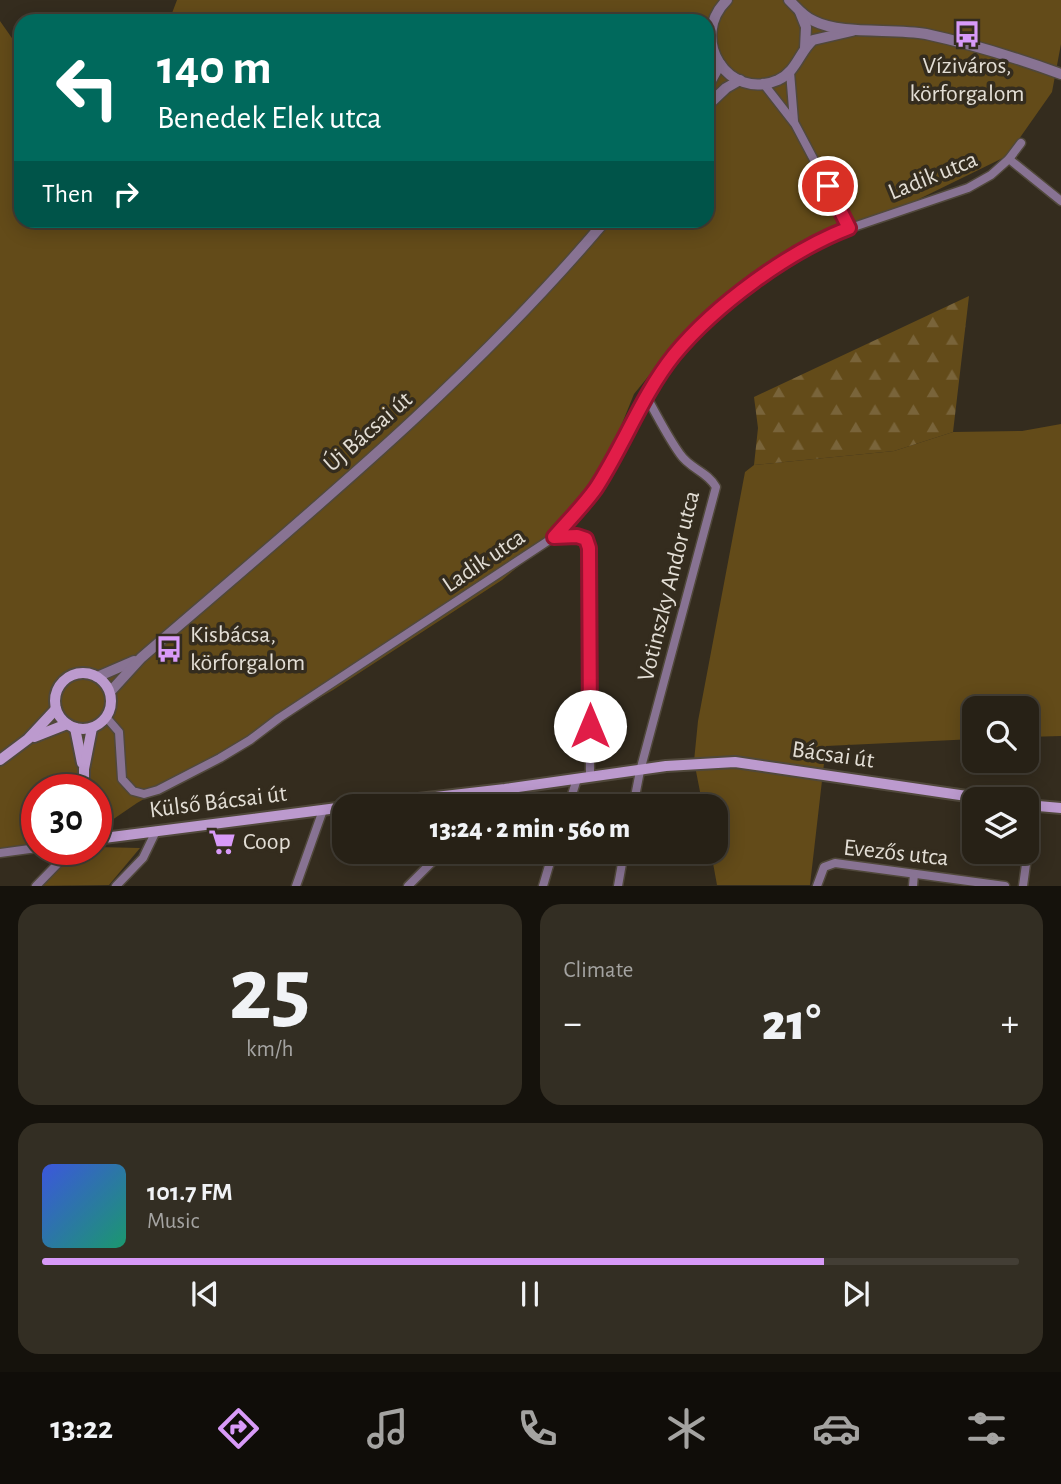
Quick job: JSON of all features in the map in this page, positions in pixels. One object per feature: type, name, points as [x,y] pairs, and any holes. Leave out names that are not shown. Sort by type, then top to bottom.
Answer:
[{"type":"main road","name":"Új Bácsai út","points":[[0,760],[28,739],[56,709],[57,690],[69,677],[88,674],[97,677]]},
{"type":"main road","points":[[84,774],[92,728],[106,717],[110,708],[110,692],[97,677]]},
{"type":"main road","points":[[56,709],[71,726],[84,769]]},
{"type":"main road","name":"Új Bácsai út","points":[[28,739],[71,726],[92,728]]},
{"type":"main road","name":"Bácsai út","points":[[666,766],[735,762],[962,795]]},
{"type":"main road","name":"Külső Bácsai út","points":[[461,794],[666,766]]},
{"type":"main road","points":[[1039,806],[1061,808]]},
{"type":"main road","name":"Külső Bácsai út","points":[[112,837],[332,809]]},
{"type":"street","points":[[714,20],[727,0]]},
{"type":"street","points":[[789,0],[806,17],[820,24],[859,30],[894,30],[950,39],[1061,74]]},
{"type":"street","points":[[797,8],[806,27],[804,51]]},
{"type":"street","points":[[714,53],[729,74],[740,80],[763,83],[777,80],[790,72],[813,40],[859,30]]},
{"type":"street","points":[[714,75],[720,64]]},
{"type":"street","points":[[790,72],[794,124]]},
{"type":"street","points":[[714,99],[740,80]]},
{"type":"street","points":[[763,83],[794,124],[849,228]]},
{"type":"street","name":"Ladik utca","points":[[106,717],[119,732],[122,779],[133,791],[151,793],[250,740],[279,718],[554,537],[595,490],[646,396],[674,355],[724,304],[830,235],[968,188],[991,175],[1021,144]]},
{"type":"street","points":[[1009,159],[1061,201]]},
{"type":"street","name":"Új Bácsai út","points":[[110,692],[141,658],[436,401],[504,334],[600,228]]},
{"type":"street","name":"Votinszky Andor utca","points":[[636,794],[716,487],[710,477],[691,466],[680,454],[646,396]]},
{"type":"street","points":[[554,537],[577,536],[586,539],[589,548],[590,777]]},
{"type":"street","name":"Új Bácsai út","points":[[97,677],[141,658]]},
{"type":"street","points":[[572,794],[577,779]]},
{"type":"street","points":[[500,794],[505,789]]},
{"type":"street","points":[[296,886],[323,810]]},
{"type":"street","points":[[116,886],[143,858],[156,831]]},
{"type":"street","points":[[0,852],[21,850]]},
{"type":"street","name":"Evezős utca","points":[[817,886],[824,867],[835,863],[1005,886]]},
{"type":"street","points":[[408,886],[430,864]]},
{"type":"street","points":[[543,886],[549,864]]},
{"type":"street","points":[[618,886],[622,864]]},
{"type":"street","points":[[1023,886],[1025,864]]},
{"type":"street","points":[[36,886],[56,865]]},
{"type":"street","points":[[913,886],[914,874]]},
{"type":"green space","points":[[177,0],[1061,0],[1061,44],[1052,92],[1007,156],[749,278],[690,325],[634,394],[602,473],[555,536],[502,580],[333,690],[112,820],[112,774],[21,774],[21,853],[0,855],[0,21],[14,41],[14,228],[714,228],[714,14],[172,14]]},
{"type":"green space","points":[[969,296],[953,432],[894,451],[754,465],[758,428],[754,397]]},
{"type":"green space","points":[[1061,424],[1061,736],[1039,737],[1039,696],[962,696],[962,740],[826,746],[810,885],[717,885],[713,864],[728,864],[728,794],[700,794],[694,761],[698,721],[745,472],[754,465],[894,451],[953,432],[1022,431]]},
{"type":"green space","points":[[112,847],[140,848],[109,885],[33,886],[53,865],[112,865]]},
{"type":"place","name":"Víziváros, körforgalom","points":[[967,34]]},
{"type":"place","name":"Kisbácsa, körforgalom","points":[[169,649]]},
{"type":"place","name":"Coop","points":[[222,842]]},
{"type":"route","points":[[590,726],[589,548],[586,539],[577,536],[554,537],[595,490],[646,396],[674,355],[724,304],[830,235],[849,228],[828,186]]}]
